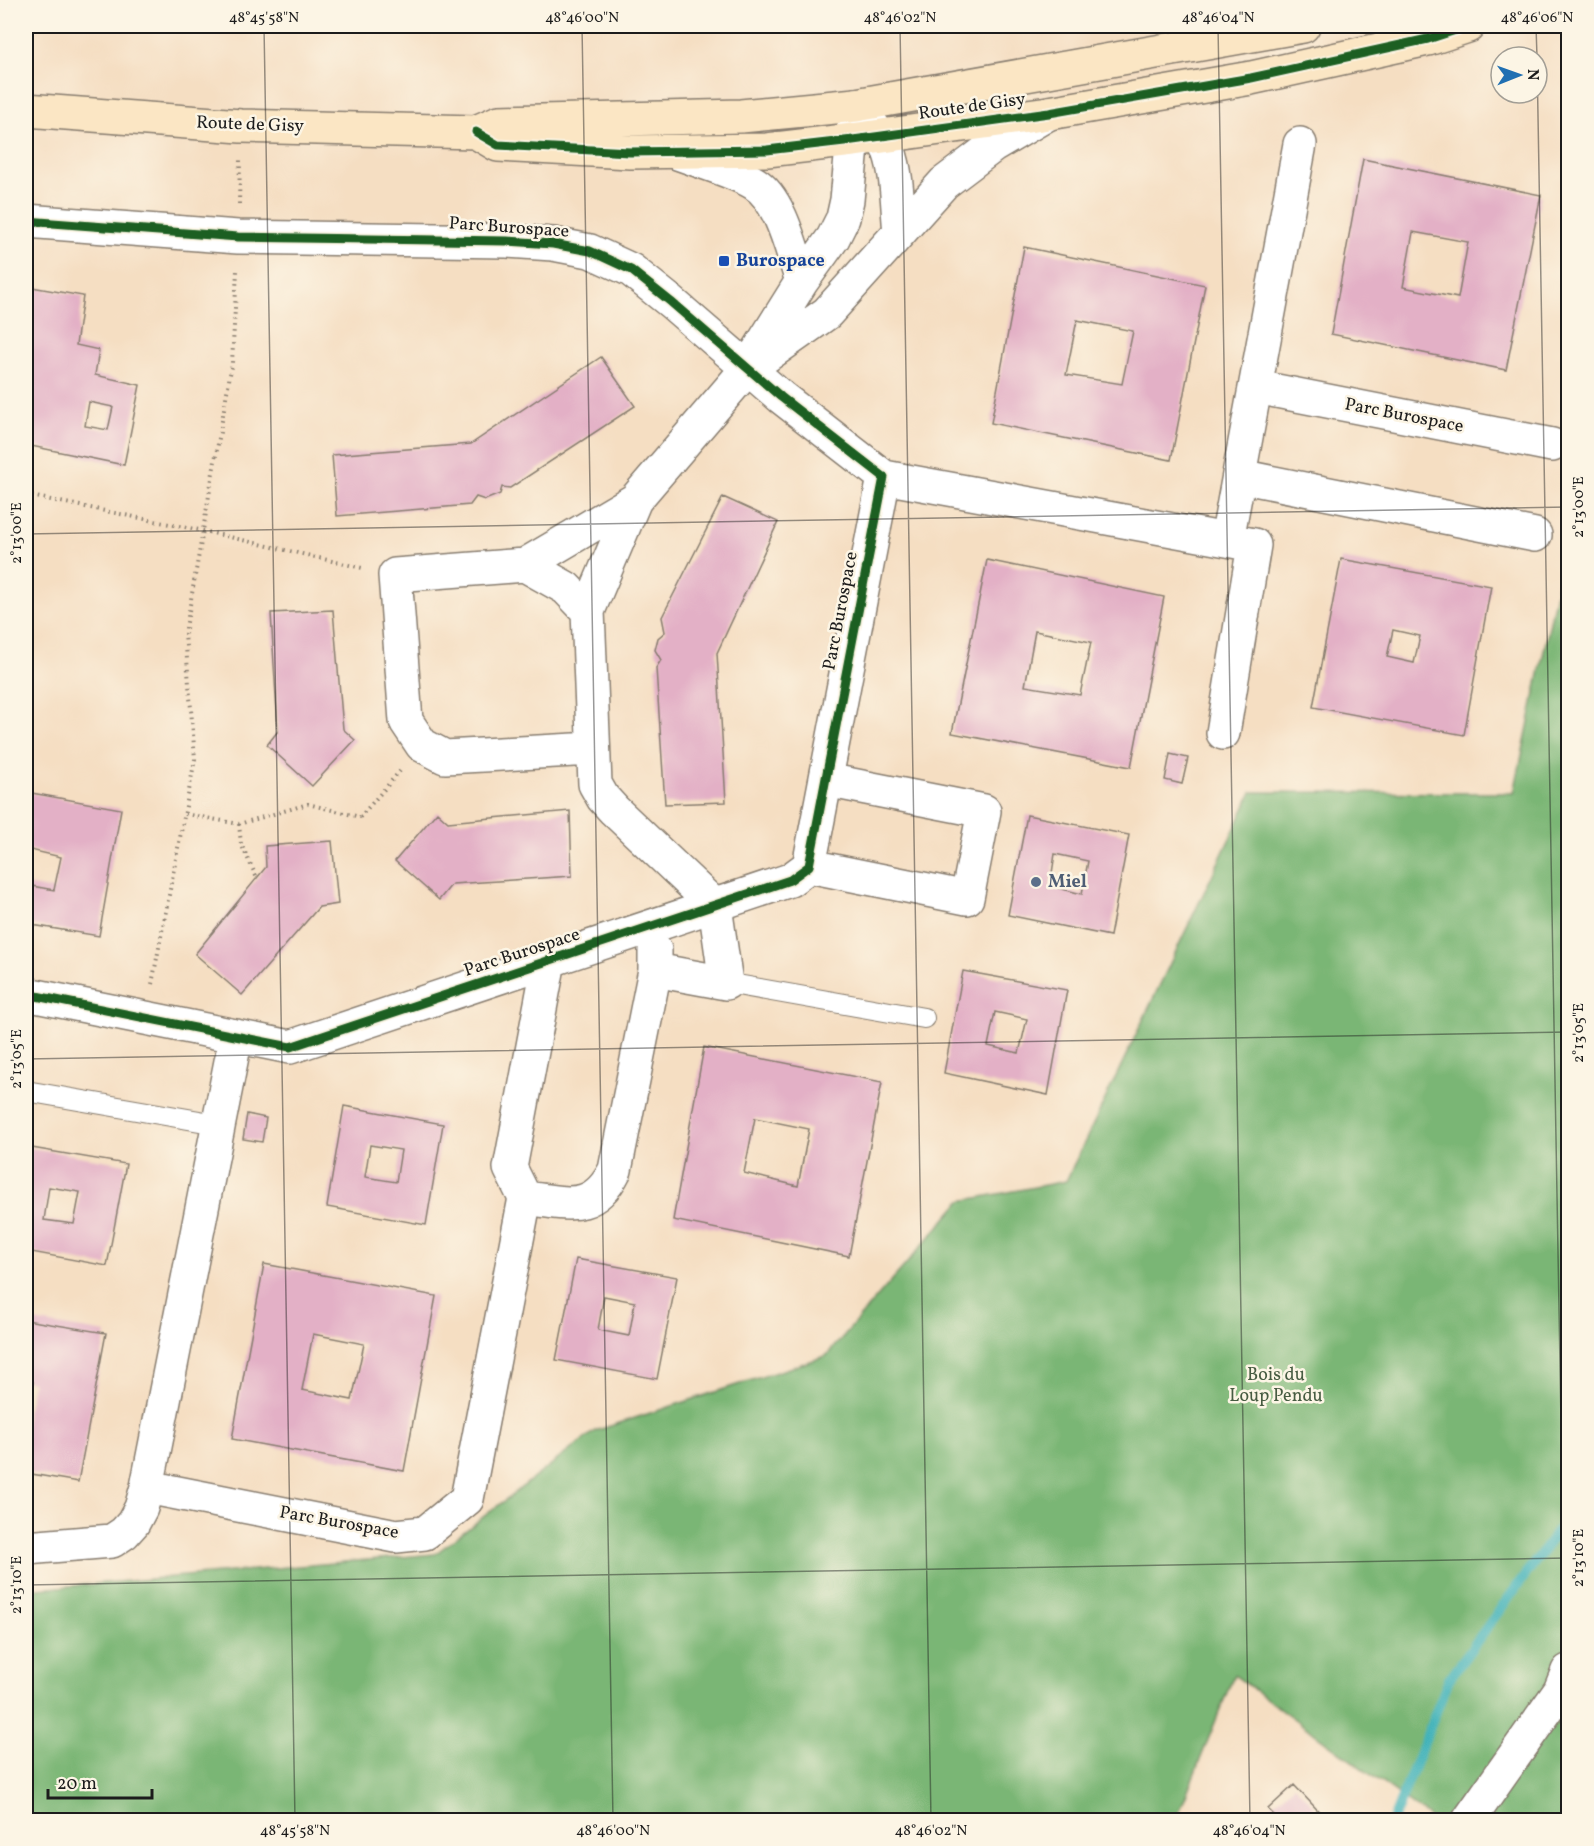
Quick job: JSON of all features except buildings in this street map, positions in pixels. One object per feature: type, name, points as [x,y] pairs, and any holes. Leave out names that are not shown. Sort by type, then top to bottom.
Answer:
[{"type":"street","name":"Route de Gisy","points":[[26,110],[242,126],[476,132],[499,122],[741,116],[856,105],[1303,26]]},
{"type":"street","name":"Route de Gisy","points":[[476,132],[498,145],[630,152],[767,150],[1049,113],[1251,78],[1428,39],[1468,26]]},
{"type":"street","points":[[655,970],[726,983],[715,906],[603,798],[595,784],[588,611],[634,500],[747,369],[802,281],[833,238],[843,218],[866,138],[856,105]]},
{"type":"street","points":[[747,369],[827,313],[944,183],[993,146],[1049,113]]},
{"type":"street","points":[[866,138],[888,151],[893,170],[900,232]]},
{"type":"street","points":[[1227,540],[1300,144]]},
{"type":"street","points":[[675,152],[754,183],[768,195],[782,221],[802,281]]},
{"type":"street","name":"Parc Burospace","points":[[26,221],[238,237],[507,241],[553,244],[590,251],[631,270],[780,398],[884,477],[1254,545],[1223,734]]},
{"type":"street","name":"Parc Burospace","points":[[1256,387],[1552,445]]},
{"type":"street","points":[[1239,476],[1535,535]]},
{"type":"street","name":"Parc Burospace","points":[[26,994],[290,1047],[790,880],[809,866],[884,477]]},
{"type":"street","points":[[592,749],[446,757],[422,745],[406,721],[395,575],[525,565],[634,500]]},
{"type":"street","points":[[525,565],[566,588],[588,611]]},
{"type":"street","points":[[809,866],[967,898],[978,844],[984,811],[826,780]]},
{"type":"street","points":[[525,1198],[570,1203],[583,1202],[596,1196],[608,1185],[615,1170],[655,970],[655,926]]},
{"type":"street","name":"Parc Burospace","points":[[147,1487],[396,1536],[425,1533],[467,1499],[525,1198],[510,1168],[549,961]]},
{"type":"street","points":[[26,1548],[112,1541],[133,1523],[141,1508],[236,1036]]},
{"type":"street","points":[[1469,1821],[1560,1691],[1569,1671]]},
{"type":"lane","points":[[726,983],[924,1018]]},
{"type":"lane","points":[[26,1090],[217,1124]]},
{"type":"path","points":[[145,1018],[195,759],[185,634],[232,363],[242,126]]},
{"type":"path","points":[[26,495],[204,531],[395,575]]},
{"type":"path","points":[[185,814],[239,824],[308,804],[360,817],[422,745]]},
{"type":"path","points":[[239,824],[241,844],[257,878]]},
{"type":"green space","name":"Bois du Loup Pendu","points":[[1566,546],[1568,546],[1568,1820],[1433,1820],[1234,1675],[1176,1820],[26,1820],[26,1590],[435,1554],[595,1431],[826,1356],[961,1201],[1066,1181],[1252,792],[1514,793]]},
{"type":"waterway","points":[[1393,1820],[1449,1679],[1568,1517]]},
{"type":"cycle path","points":[[476,132],[498,145],[630,152],[767,150],[1049,113],[1251,78],[1428,39],[1468,26]]},
{"type":"cycle path","points":[[26,221],[238,237],[507,241],[553,244],[590,251],[631,270],[781,397],[884,477],[809,866],[790,880],[290,1047],[26,994]]},
{"type":"place","name":"Burospace","points":[[724,261]]},
{"type":"place","name":"Miel","points":[[1036,882]]}]
